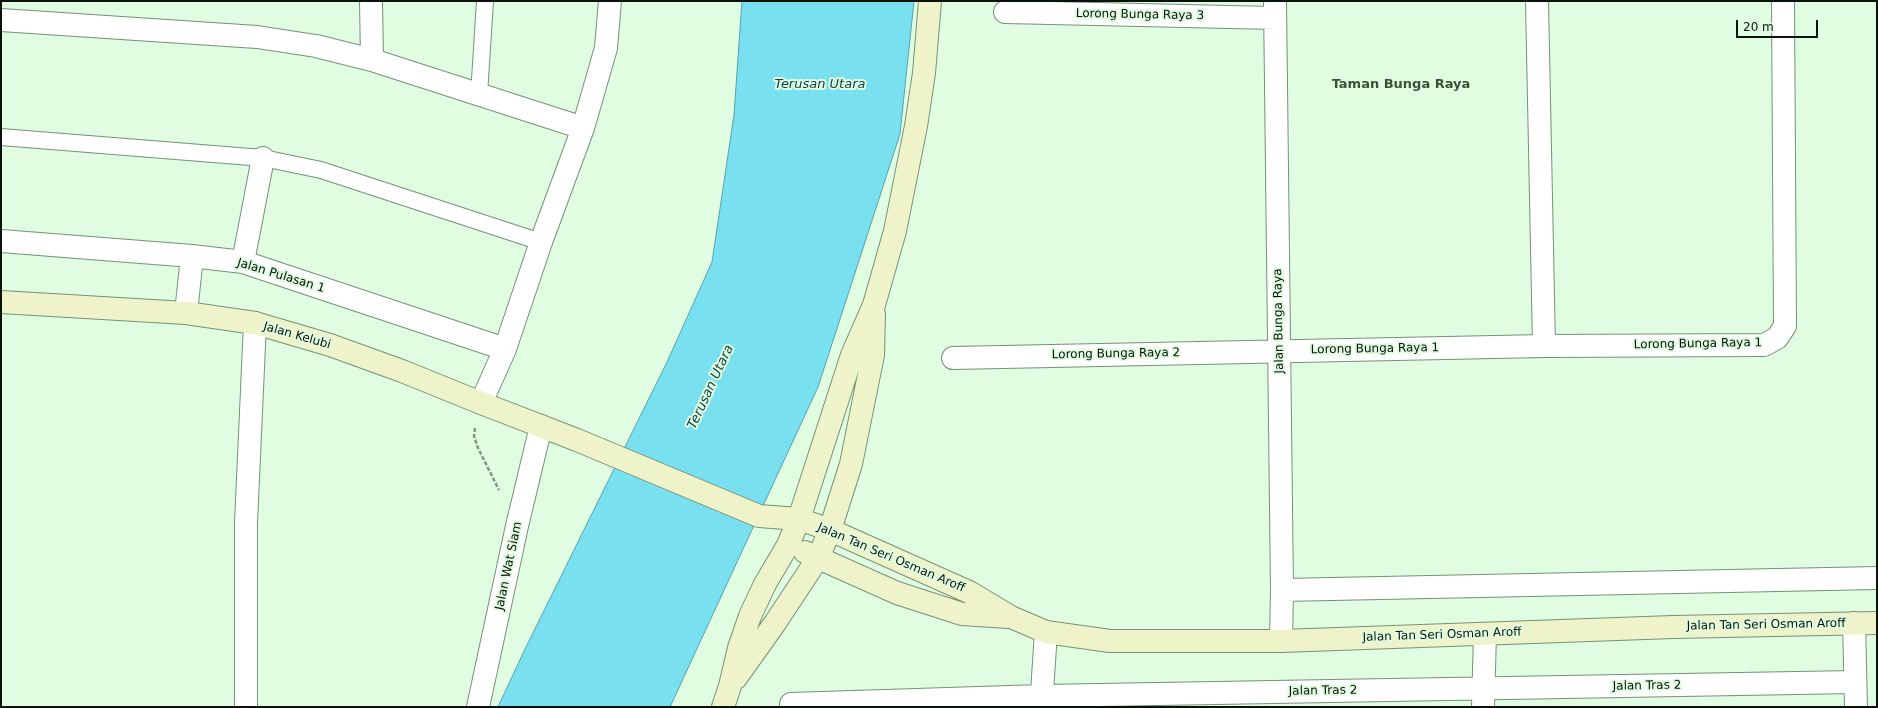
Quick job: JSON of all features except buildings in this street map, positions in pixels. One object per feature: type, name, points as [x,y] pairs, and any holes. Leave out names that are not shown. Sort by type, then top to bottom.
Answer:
[{"type":"main road","points":[[723,707],[730,686],[739,648],[750,616],[765,584],[788,545],[800,519],[852,355],[874,305],[895,231],[916,126],[924,73],[930,1]]},
{"type":"main road","name":"Jalan Kelubi","points":[[1,302],[186,313],[255,323],[337,348],[402,371],[577,440],[762,516]]},
{"type":"main road","points":[[730,686],[775,623],[818,558],[830,530],[851,464],[873,354],[874,305]]},
{"type":"main road","points":[[762,516],[778,531],[788,545]]},
{"type":"main road","name":"Jalan Tan Seri Osman Aroff","points":[[762,516],[800,519],[830,530],[969,592],[1011,617],[1046,632],[1110,641],[1281,641],[1877,623]]},
{"type":"main road","name":"Jalan Tan Seri Osman Aroff","points":[[788,545],[897,593],[962,614],[1011,617]]},
{"type":"street","points":[[371,1],[372,60]]},
{"type":"street","points":[[481,403],[505,349],[541,242],[582,128],[606,48],[610,1]]},
{"type":"street","points":[[1537,1],[1544,346]]},
{"type":"street","name":"Lorong Bunga Raya 1","points":[[1279,351],[1544,346],[1764,345],[1777,338],[1785,326],[1783,1]]},
{"type":"street","name":"Lorong Bunga Raya 3","points":[[1005,12],[1275,9]]},
{"type":"street","name":"Jalan Bunga Raya","points":[[1275,9],[1282,590],[1281,641]]},
{"type":"street","points":[[1,20],[257,37],[316,46],[372,60],[582,128]]},
{"type":"street","points":[[243,262],[263,158]]},
{"type":"street","name":"Jalan Pulasan 1","points":[[1,241],[192,256],[243,262],[505,349]]},
{"type":"street","points":[[186,313],[192,256]]},
{"type":"street","points":[[246,707],[246,523],[255,323]]},
{"type":"street","name":"Lorong Bunga Raya 2","points":[[952,358],[1279,351]]},
{"type":"street","name":"Jalan Wat Siam","points":[[478,707],[517,526],[541,426]]},
{"type":"street","points":[[1282,590],[1877,578]]},
{"type":"street","points":[[1854,623],[1856,707]]},
{"type":"street","points":[[1041,702],[1046,632]]},
{"type":"street","points":[[1483,698],[1485,634]]},
{"type":"street","name":"Jalan Tras 2","points":[[791,704],[1483,698],[1855,682]]},
{"type":"lane","points":[[479,95],[485,1]]},
{"type":"lane","points":[[1,137],[263,158],[321,170],[541,242]]},
{"type":"path","points":[[481,403],[474,436],[478,448],[500,491]]},
{"type":"water","name":"Terusan Utara","points":[[742,1],[914,1],[900,134],[818,387],[670,707],[498,707],[525,649],[667,362],[712,262],[734,115]]},
{"type":"district","name":"Taman Bunga Raya","points":[[1401,85]]}]
